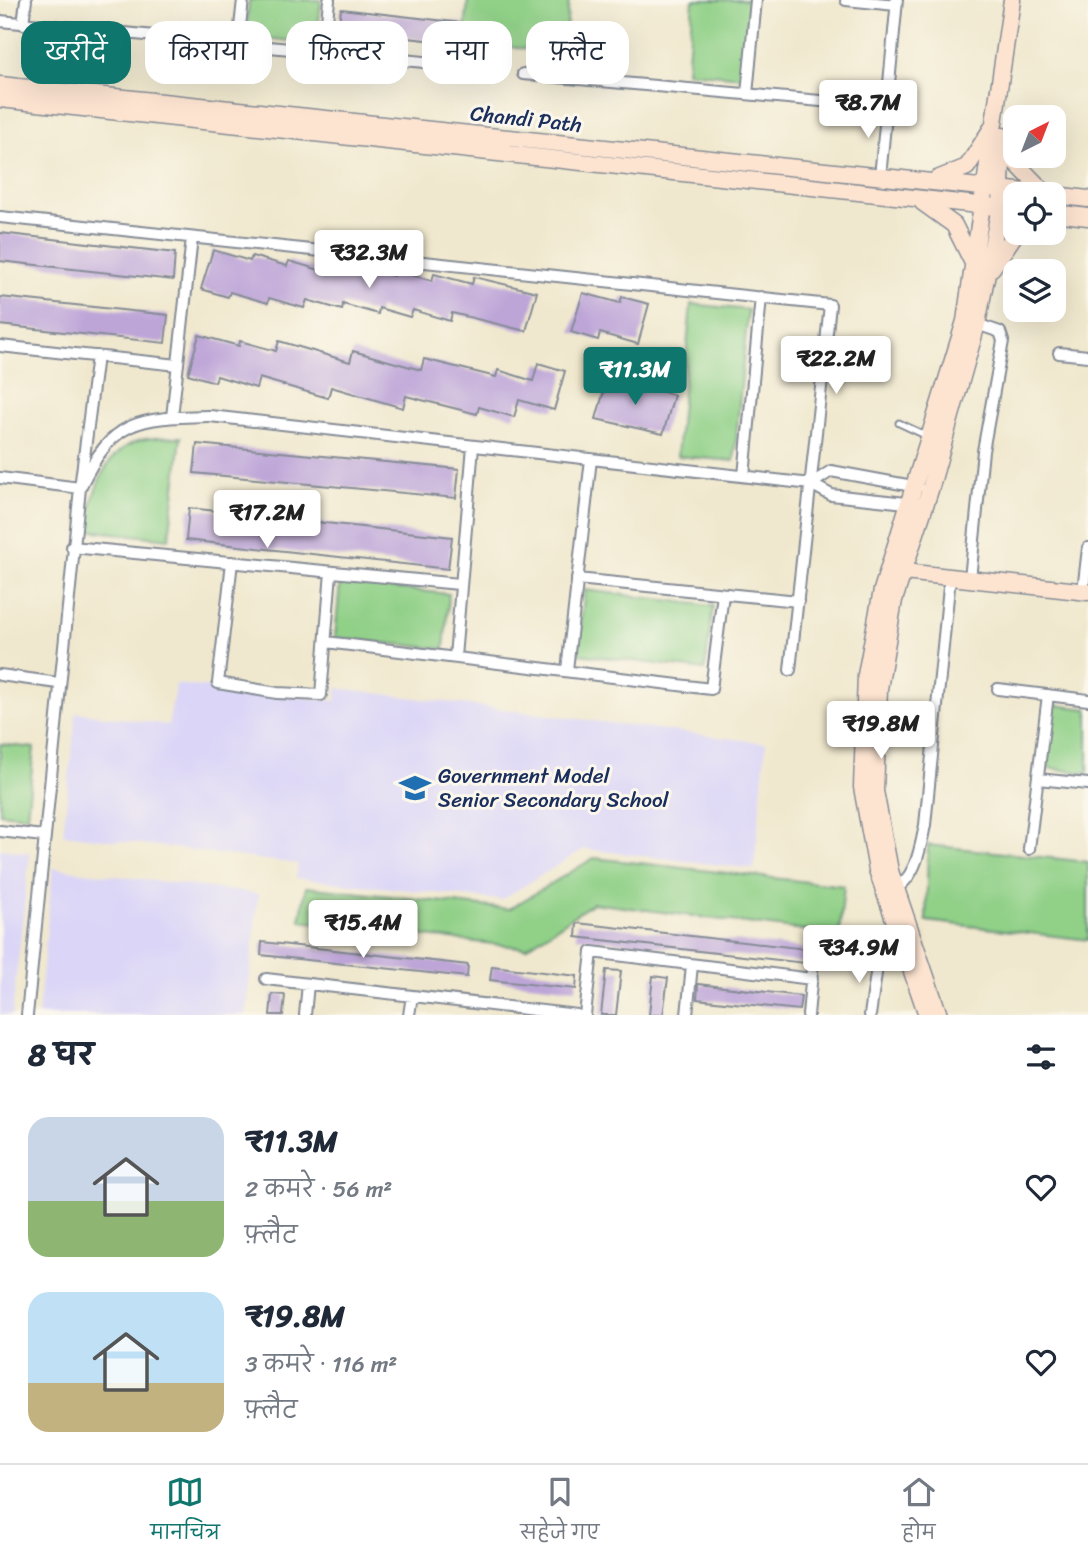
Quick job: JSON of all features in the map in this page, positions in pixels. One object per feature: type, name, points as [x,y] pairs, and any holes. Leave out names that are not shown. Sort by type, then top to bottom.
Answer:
[{"type":"main road","points":[[927,1015],[891,891],[875,791],[879,689],[897,571],[986,277],[999,207],[993,189],[1012,0]]},
{"type":"main road","name":"Chandi Path","points":[[0,85],[1003,190]]},
{"type":"main road","name":"Chandi Path","points":[[0,99],[999,207]]},
{"type":"main road","points":[[924,181],[953,174],[967,167],[1000,125]]},
{"type":"main road","points":[[1000,125],[1016,163],[1034,182]]},
{"type":"main road","points":[[1066,196],[1088,199]]},
{"type":"main road","points":[[915,198],[954,225],[974,265]]},
{"type":"main road","points":[[971,323],[974,265],[999,207]]},
{"type":"main road","points":[[1066,214],[1084,216]]},
{"type":"main road","points":[[1066,220],[1084,216]]},
{"type":"main road","points":[[986,277],[1008,245]]},
{"type":"main road","points":[[897,571],[1086,592]]},
{"type":"main road","points":[[891,891],[939,1015]]},
{"type":"street","points":[[23,21],[26,0]]},
{"type":"street","points":[[241,21],[243,0]]},
{"type":"street","points":[[327,21],[329,0]]},
{"type":"street","points":[[747,94],[756,0]]},
{"type":"street","points":[[846,0],[897,2],[880,177]]},
{"type":"street","points":[[0,21],[21,23]]},
{"type":"street","points":[[523,74],[887,107]]},
{"type":"street","points":[[0,218],[830,304],[790,670]]},
{"type":"street","points":[[172,417],[192,238]]},
{"type":"street","points":[[744,477],[761,297]]},
{"type":"street","points":[[970,579],[983,451],[1003,341],[1000,332],[971,323]]},
{"type":"street","points":[[0,346],[178,365]]},
{"type":"street","points":[[1059,353],[1088,356]]},
{"type":"street","points":[[27,1015],[72,547],[97,356]]},
{"type":"street","points":[[80,488],[91,464],[119,433],[155,417],[210,416],[811,484],[831,495],[920,496]]},
{"type":"street","points":[[455,657],[459,584],[473,446]]},
{"type":"street","points":[[567,670],[591,459]]},
{"type":"street","points":[[811,484],[831,471],[920,496]]},
{"type":"street","points":[[0,478],[80,488]]},
{"type":"street","points":[[72,547],[459,584]]},
{"type":"street","points":[[1086,592],[1088,548]]},
{"type":"street","points":[[232,562],[218,683],[267,692],[321,695],[331,572]]},
{"type":"street","points":[[891,891],[909,876],[917,859],[925,825],[950,577]]},
{"type":"street","points":[[577,579],[798,601]]},
{"type":"street","points":[[326,642],[711,689],[723,594]]},
{"type":"street","points":[[0,675],[58,683]]},
{"type":"street","points":[[998,690],[1088,700]]},
{"type":"street","points":[[1030,849],[1048,695]]},
{"type":"street","points":[[1038,779],[1088,784]]},
{"type":"street","points":[[0,831],[43,836]]},
{"type":"street","points":[[808,1015],[815,940]]},
{"type":"street","points":[[585,1015],[592,952],[812,979]]},
{"type":"street","points":[[870,1015],[878,960]]},
{"type":"street","points":[[687,1015],[692,965]]},
{"type":"street","points":[[266,979],[577,1015]]},
{"type":"street","points":[[305,1015],[308,984]]},
{"type":"street","points":[[409,1015],[412,996]]},
{"type":"lane","points":[[899,423],[937,438]]},
{"type":"shaded area","name":"Government Model Senior Secondary School","points":[[176,684],[336,701],[337,688],[766,743],[754,869],[584,849],[501,900],[296,878],[298,864],[63,834],[76,712],[168,725]]},
{"type":"shaded area","points":[[0,849],[30,853],[12,1015],[0,1015]]},
{"type":"shaded area","points":[[53,868],[258,894],[246,1015],[38,1015]]},
{"type":"green space","points":[[249,0],[321,0],[319,21],[286,21],[286,41],[272,39],[272,21],[247,21]]},
{"type":"green space","points":[[468,0],[569,0],[567,21],[526,21],[526,49],[512,47],[512,21],[466,21]]},
{"type":"green space","points":[[693,0],[750,0],[743,77],[687,72]]},
{"type":"green space","points":[[691,304],[748,310],[734,461],[677,456]]},
{"type":"green space","points":[[181,437],[169,539],[86,530],[101,476],[117,454],[141,440]]},
{"type":"green space","points":[[340,583],[449,594],[444,649],[335,638]]},
{"type":"green space","points":[[585,590],[713,606],[705,670],[577,654]]},
{"type":"green space","points":[[1054,705],[1088,709],[1088,773],[1047,768]]},
{"type":"green space","points":[[0,744],[34,748],[27,816],[0,813]]},
{"type":"green space","points":[[928,845],[1088,862],[1088,940],[926,921]]},
{"type":"green space","points":[[594,858],[844,886],[839,935],[593,903],[526,948],[300,921],[306,887],[509,909]]},
{"type":"building","points":[[341,9],[445,21],[422,21],[422,40],[408,38],[408,21],[339,21]]},
{"type":"building","points":[[0,233],[175,253],[173,280],[0,261]]},
{"type":"building","points":[[213,250],[250,261],[252,256],[287,266],[289,261],[323,271],[326,263],[360,273],[362,267],[393,276],[395,270],[432,281],[434,274],[472,284],[474,277],[537,292],[526,331],[452,313],[450,321],[413,310],[410,317],[379,308],[378,314],[343,304],[342,310],[307,300],[304,308],[269,298],[268,303],[230,292],[228,297],[201,289]]},
{"type":"building","points":[[583,293],[620,303],[622,297],[649,304],[638,344],[600,333],[598,340],[571,332]]},
{"type":"building","points":[[0,297],[168,315],[165,343],[0,325]]},
{"type":"building","points":[[199,335],[239,346],[240,341],[276,351],[279,341],[350,362],[353,351],[421,370],[424,359],[496,377],[498,370],[533,381],[538,363],[565,371],[554,410],[519,400],[514,417],[479,407],[477,414],[406,396],[403,408],[331,387],[328,398],[259,378],[256,388],[217,376],[215,382],[188,374]]},
{"type":"building","points":[[607,380],[646,392],[647,387],[674,395],[663,434],[596,419]]},
{"type":"building","points":[[197,444],[459,469],[456,498],[194,473]]},
{"type":"building","points":[[189,508],[452,537],[448,569],[186,540]]},
{"type":"building","points":[[577,923],[806,949],[805,963],[576,937]]},
{"type":"building","points":[[262,942],[468,965],[467,977],[261,955]]},
{"type":"building","points":[[492,966],[577,976],[576,989],[490,980]]},
{"type":"building","points":[[606,970],[621,971],[616,1015],[601,1015]]},
{"type":"building","points":[[653,976],[668,978],[663,1015],[649,1015]]},
{"type":"building","points":[[698,984],[801,996],[799,1010],[697,999]]},
{"type":"building","points":[[272,994],[285,995],[283,1015],[270,1015]]},
{"type":"place","name":"Government Model Senior Secondary School","points":[[415,788]]}]
